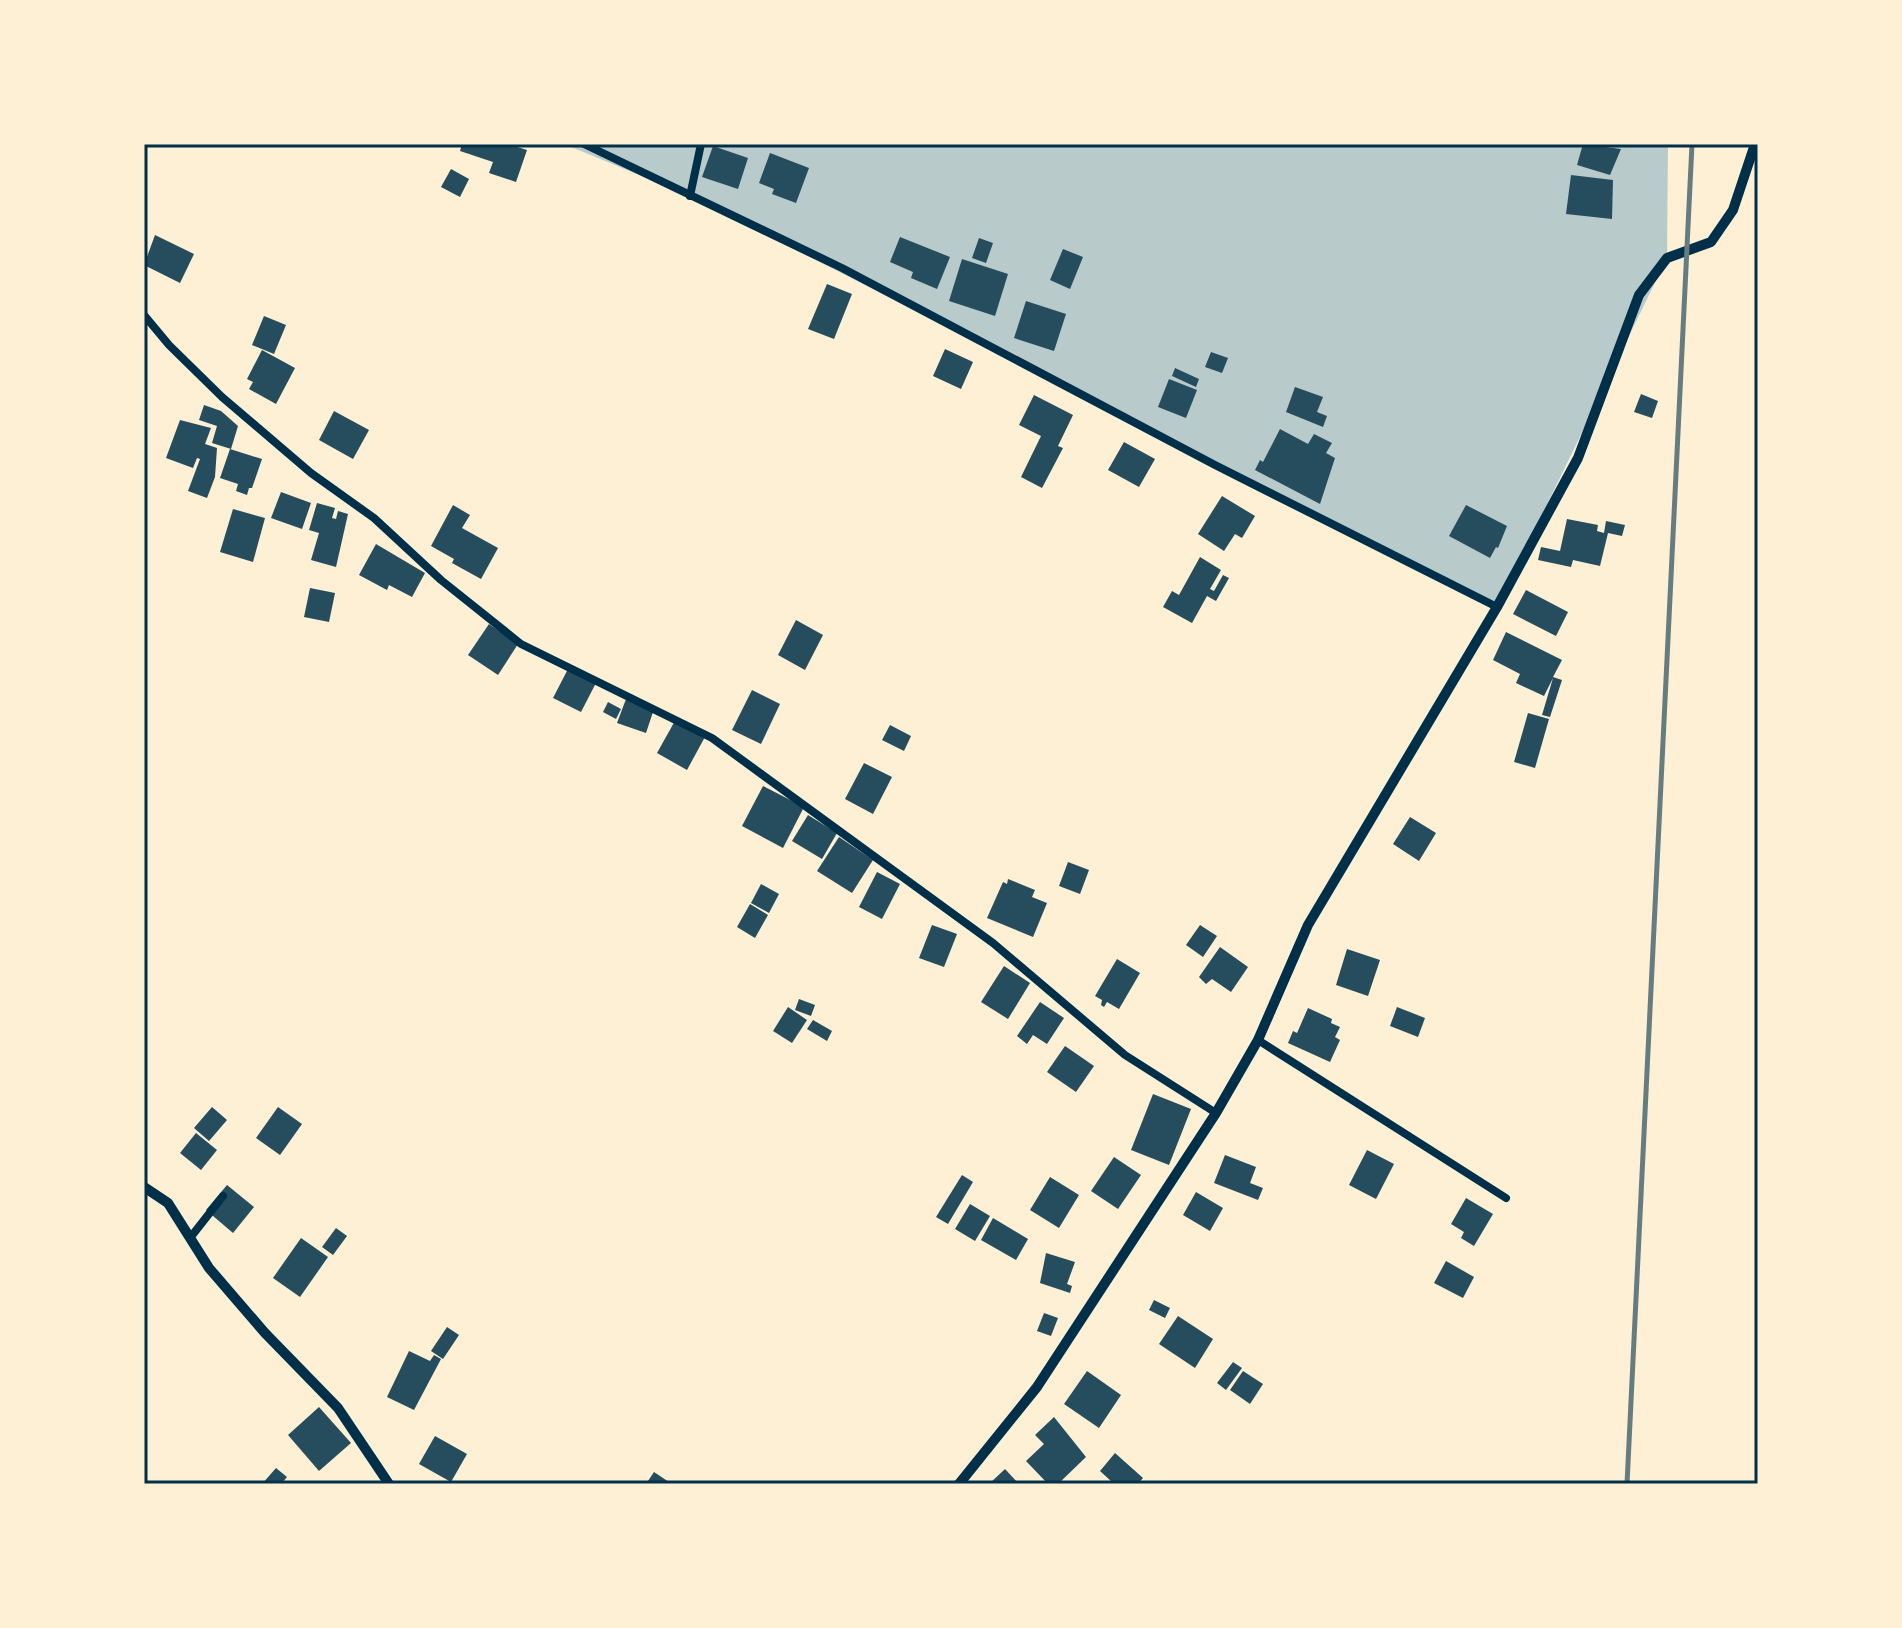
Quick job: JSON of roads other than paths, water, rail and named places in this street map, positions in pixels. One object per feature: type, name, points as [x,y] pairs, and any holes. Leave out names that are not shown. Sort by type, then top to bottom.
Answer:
[{"type":"street","points":[[584,144],[842,268],[1215,465],[1497,607]]},
{"type":"street","points":[[690,196],[701,144]]},
{"type":"street","points":[[959,1484],[1037,1387],[1216,1113],[1258,1040],[1308,925],[1497,607],[1578,458],[1639,295],[1667,258],[1711,242],[1733,210],[1755,144]]},
{"type":"street","points":[[144,315],[169,345],[222,397],[311,473],[374,518],[441,580],[521,644],[712,738],[993,943],[1125,1055],[1216,1113]]},
{"type":"street","points":[[1258,1040],[1506,1198]]},
{"type":"street","points":[[144,1187],[168,1203],[209,1268],[265,1333],[338,1408],[389,1484]]},
{"type":"street","points":[[190,1238],[223,1196]]},
{"type":"railway","points":[[1627,1484],[1692,144]]}]
